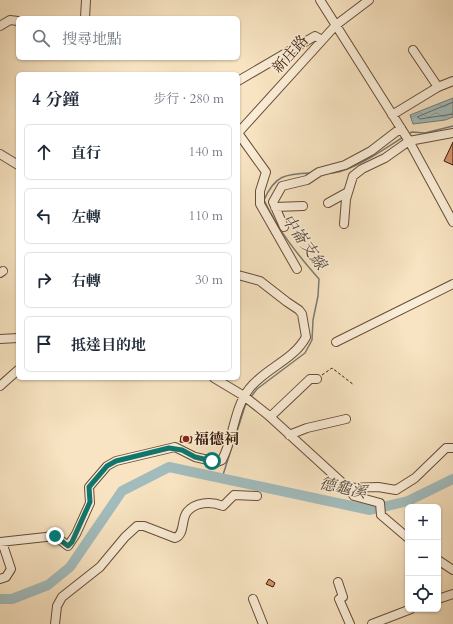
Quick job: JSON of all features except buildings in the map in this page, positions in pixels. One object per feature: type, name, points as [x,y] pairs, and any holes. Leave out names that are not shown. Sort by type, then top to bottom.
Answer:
[{"type":"street","points":[[85,16],[86,0]]},
{"type":"street","points":[[320,0],[409,141],[453,222]]},
{"type":"street","name":"新庄路","points":[[240,131],[336,25],[369,0]]},
{"type":"street","points":[[0,26],[10,20],[16,21]]},
{"type":"street","points":[[240,79],[315,36],[322,40]]},
{"type":"street","points":[[414,50],[438,87]]},
{"type":"street","points":[[392,115],[438,87],[453,81]]},
{"type":"street","points":[[284,227],[273,202],[282,186],[307,180],[319,172],[345,165],[370,151],[401,128]]},
{"type":"street","points":[[344,224],[348,192],[352,176],[362,168],[385,158],[409,141],[453,133]]},
{"type":"street","points":[[240,136],[266,172],[260,191],[260,204],[297,269]]},
{"type":"street","points":[[0,154],[16,164]]},
{"type":"street","points":[[328,203],[348,192]]},
{"type":"street","points":[[275,207],[303,206]]},
{"type":"street","points":[[0,578],[6,577],[11,569],[1,542],[55,536],[68,546],[76,534],[90,502],[88,494],[90,484],[102,470],[116,461],[175,447],[195,457],[217,462],[222,460],[241,400],[247,399],[260,378],[297,350],[306,337],[302,314],[299,310],[260,280],[240,275]]},
{"type":"street","points":[[336,342],[453,284]]},
{"type":"street","points":[[0,339],[16,338]]},
{"type":"street","points":[[0,386],[16,372]]},
{"type":"street","points":[[270,417],[310,379],[317,379]]},
{"type":"street","points":[[217,380],[247,399],[270,417],[348,488],[354,496],[380,503],[381,515],[405,535]]},
{"type":"street","points":[[289,435],[307,428],[346,419]]},
{"type":"street","points":[[348,488],[378,487],[396,490],[415,478],[446,448],[453,448]]},
{"type":"street","points":[[55,624],[57,606],[62,597],[100,567],[137,526],[144,526],[175,538],[178,537],[186,512],[198,505],[210,502],[223,506],[234,495],[256,496]]},
{"type":"street","points":[[441,562],[453,570]]},
{"type":"street","points":[[338,582],[343,597],[339,599],[350,624]]},
{"type":"street","points":[[441,598],[453,594]]},
{"type":"street","points":[[253,599],[262,624]]},
{"type":"street","points":[[372,624],[405,611]]},
{"type":"path","points":[[317,379],[332,368],[354,385]]},
{"type":"water","points":[[453,98],[453,117],[445,120],[413,124],[410,115]]},
{"type":"waterway","name":"中崙支線","points":[[408,134],[412,132],[425,133],[453,126]]},
{"type":"waterway","name":"中崙支線","points":[[330,173],[338,172],[357,165],[403,137]]},
{"type":"waterway","name":"中崙支線","points":[[250,398],[257,389],[305,353],[312,340],[313,320],[318,296],[319,279],[288,241],[269,211],[264,200],[272,185],[282,178],[288,175],[311,173]]},
{"type":"waterway","name":"中崙支線","points":[[222,478],[246,403]]},
{"type":"waterway","name":"德龜溪","points":[[0,599],[12,599],[48,585],[70,567],[122,491],[169,467],[370,510],[408,501],[453,479]]},
{"type":"place","name":"福德祠","points":[[186,439]]},
{"type":"route","points":[[55,536],[65,545],[68,546],[72,542],[84,514],[89,507],[89,487],[102,470],[116,461],[175,447],[195,457],[212,461]]}]
